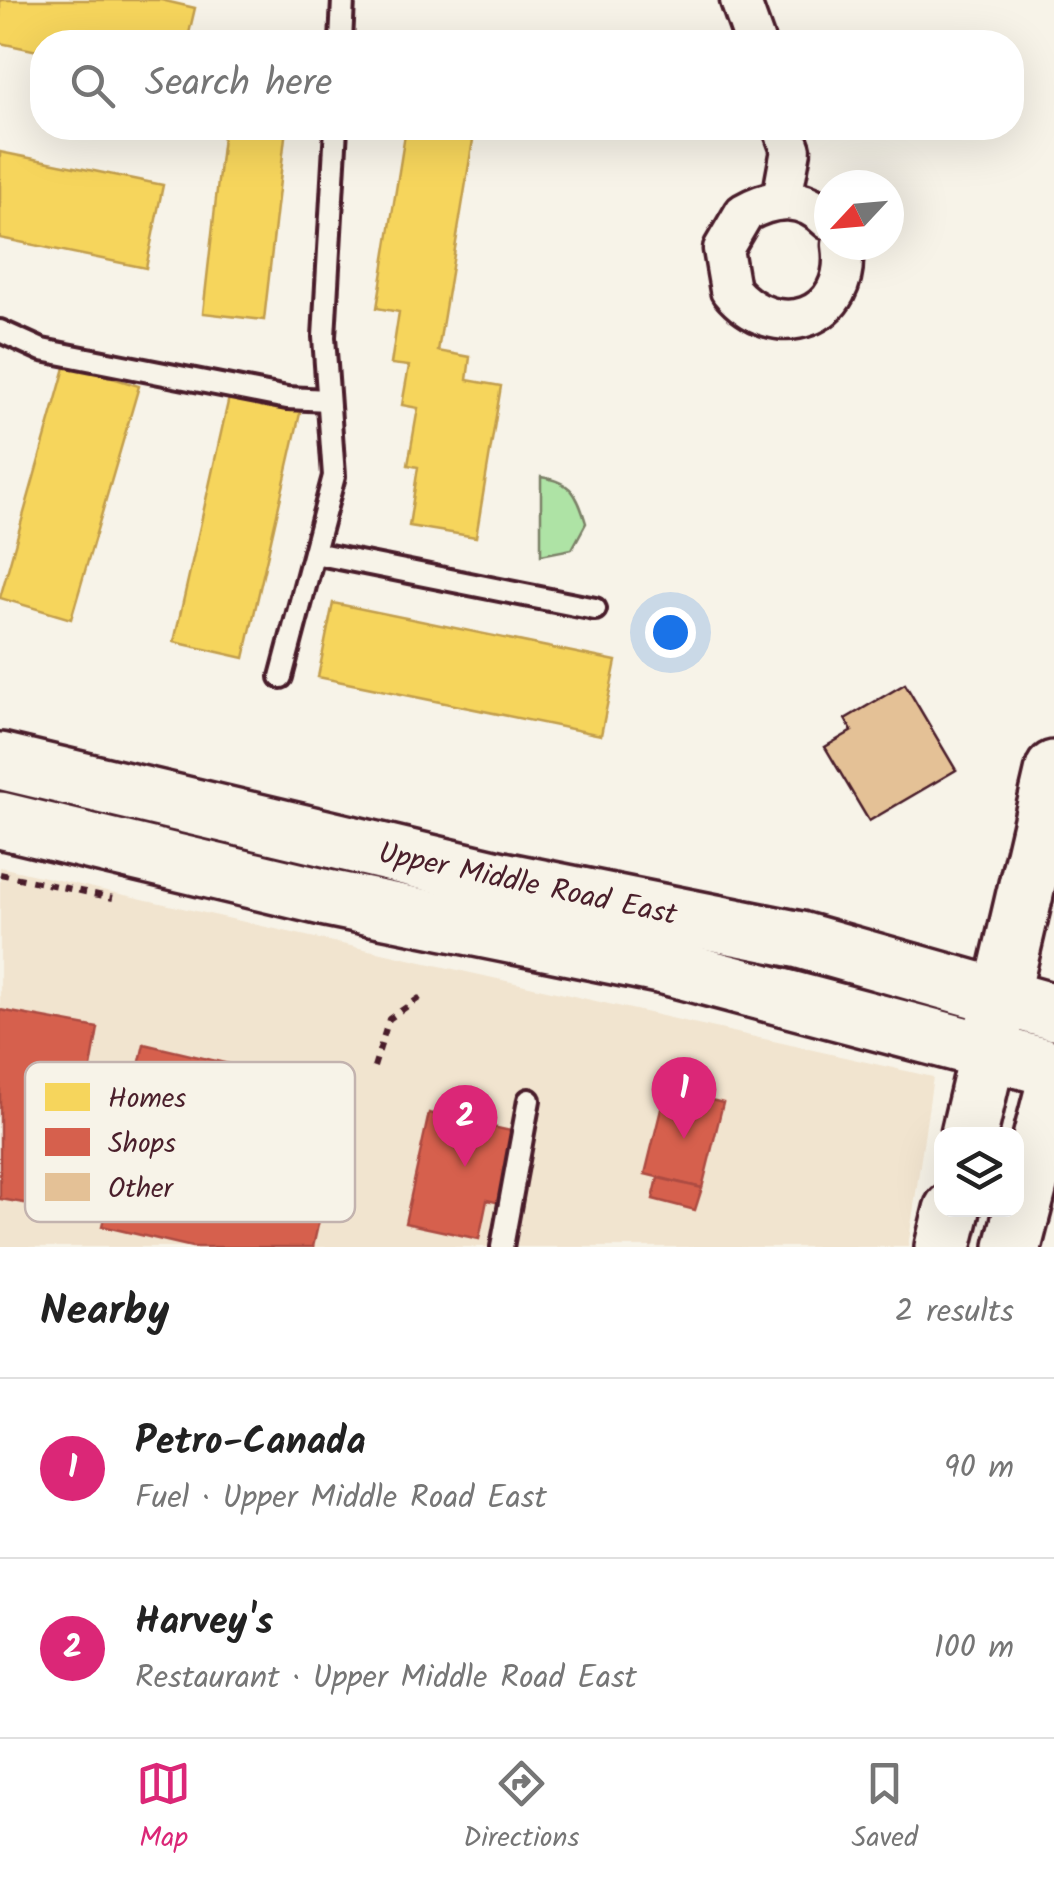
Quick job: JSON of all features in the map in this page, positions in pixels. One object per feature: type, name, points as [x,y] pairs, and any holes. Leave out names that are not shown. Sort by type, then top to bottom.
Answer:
[{"type":"main road","name":"Upper Middle Road East","points":[[0,761],[502,880],[800,940],[1054,1012]]},
{"type":"main road","points":[[971,1127],[1054,769]]},
{"type":"main road","name":"Upper Middle Road East","points":[[0,820],[327,898],[664,966],[1054,1069]]},
{"type":"main road","points":[[1013,1247],[1054,1088]]},
{"type":"main road","points":[[943,1247],[950,1217]]},
{"type":"street","points":[[740,0],[750,30]]},
{"type":"street","points":[[782,198],[791,150],[788,140]]},
{"type":"street","points":[[814,209],[802,201],[782,198],[744,213],[730,230],[723,249],[723,270],[730,290],[743,306],[761,317],[781,322],[818,311],[841,280],[842,260]]},
{"type":"lane","points":[[341,30],[343,0]]},
{"type":"lane","points":[[281,677],[334,476],[324,337],[335,140]]},
{"type":"lane","points":[[0,331],[42,350],[287,398],[328,400]]},
{"type":"lane","points":[[314,553],[594,608]]},
{"type":"lane","points":[[502,1247],[529,1100]]},
{"type":"path","points":[[0,874],[115,898]]},
{"type":"path","points":[[374,1067],[389,1019],[425,994]]},
{"type":"shaded area","points":[[0,867],[933,1077],[908,1247],[0,1247]]},
{"type":"green space","points":[[541,477],[566,486],[580,504],[586,523],[572,549],[541,555]]},
{"type":"building: Homes","points":[[0,0],[161,0],[195,8],[190,30],[30,30],[30,49],[0,43]]},
{"type":"building: Homes","points":[[223,140],[285,140],[264,320],[203,313]]},
{"type":"building: Homes","points":[[404,140],[473,140],[438,351],[470,357],[467,380],[501,386],[476,537],[409,526],[418,467],[408,465],[418,408],[402,405],[409,366],[391,364],[399,312],[377,308]]},
{"type":"building: Homes","points":[[0,152],[163,185],[146,268],[0,238]]},
{"type":"building: Homes","points":[[66,364],[139,386],[71,619],[0,598]]},
{"type":"building: Homes","points":[[230,393],[301,409],[244,658],[174,642]]},
{"type":"building: Homes","points":[[333,603],[616,661],[601,735],[318,677]]},
{"type":"building: Shops","points":[[0,1010],[98,1028],[92,1062],[25,1062],[25,1203],[0,1199]]},
{"type":"building: Shops","points":[[144,1044],[220,1062],[140,1062]]},
{"type":"building: Shops","points":[[666,1089],[723,1103],[702,1188],[645,1174]]},
{"type":"building: Shops","points":[[429,1113],[520,1133],[505,1204],[487,1200],[479,1239],[405,1223]]},
{"type":"building: Shops","points":[[658,1178],[702,1188],[695,1210],[653,1199]]},
{"type":"building: Shops","points":[[103,1222],[319,1222],[313,1247],[192,1247],[102,1226]]},
{"type":"building: Other","points":[[905,684],[956,770],[869,821],[825,747],[852,731],[845,719]]},
{"type":"place","name":"Petro-Canada","points":[[684,1139]]},
{"type":"place","name":"Harvey's","points":[[465,1167]]}]
